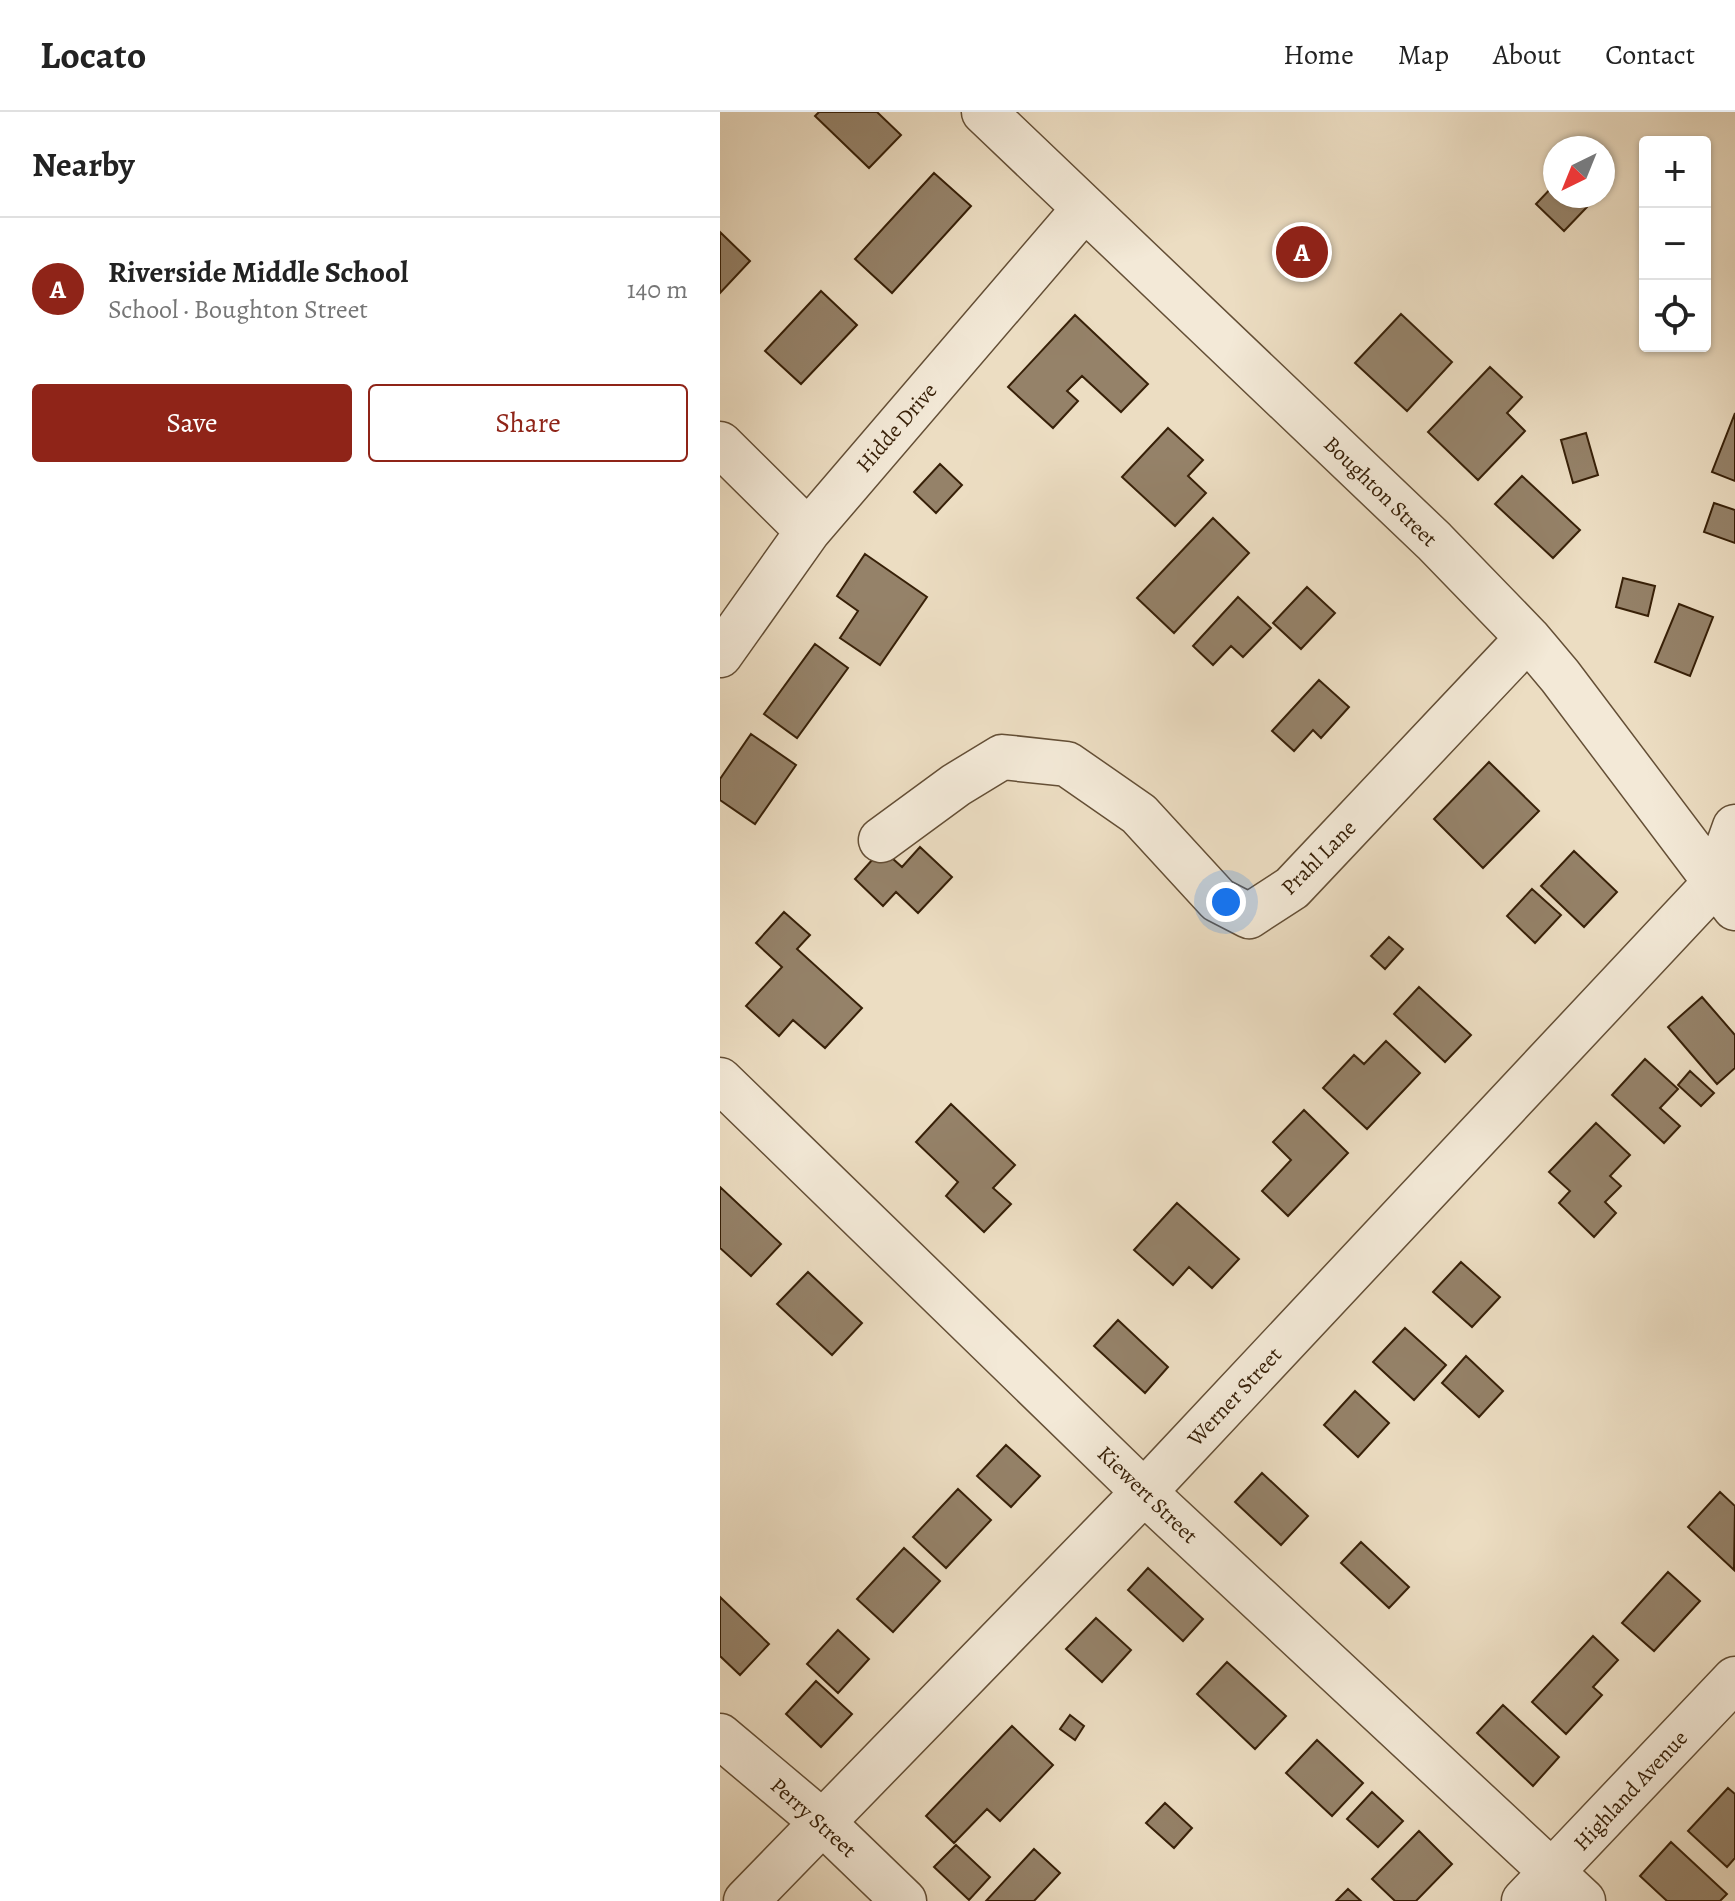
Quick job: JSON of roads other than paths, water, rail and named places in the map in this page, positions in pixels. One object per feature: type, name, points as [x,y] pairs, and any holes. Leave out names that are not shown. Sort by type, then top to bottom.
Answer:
[{"type":"street","name":"Boughton Street","points":[[984,112],[1434,541],[1528,638],[1725,895]]},
{"type":"street","name":"Hidde Drive","points":[[720,655],[808,531],[1084,209]]},
{"type":"street","points":[[720,444],[808,531]]},
{"type":"street","name":"Prahl Lane","points":[[881,840],[956,785],[1002,757],[1067,764],[1139,814],[1218,900],[1249,916],[1292,888],[1528,638]]},
{"type":"street","points":[[1725,895],[1735,827]]},
{"type":"street","name":"Werner Street","points":[[746,1901],[1725,895]]},
{"type":"street","name":"Kiewert Street","points":[[720,1080],[1144,1492],[1538,1886],[1583,1901]]},
{"type":"street","name":"Highland Avenue","points":[[1538,1886],[1735,1679]]},
{"type":"street","name":"Perry Street","points":[[720,1736],[821,1821],[904,1901]]},
{"type":"place","name":"Riverside Middle School","points":[[1302,252]]}]
